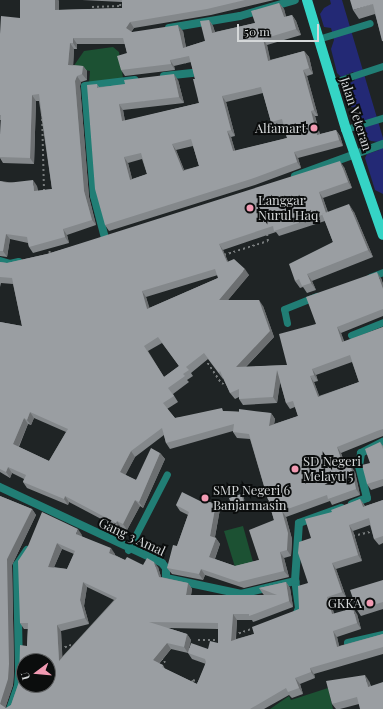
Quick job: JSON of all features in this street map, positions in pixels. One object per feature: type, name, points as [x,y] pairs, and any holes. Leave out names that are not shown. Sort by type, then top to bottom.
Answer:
[{"type":"main road","name":"Jalan Veteran","points":[[307,0],[331,83],[346,129],[380,218],[383,235]]},
{"type":"street","points":[[157,30],[240,16],[295,0]]},
{"type":"street","points":[[116,234],[102,239],[94,196],[85,86],[192,72]]},
{"type":"street","points":[[285,180],[374,146],[383,144]]},
{"type":"street","points":[[0,261],[10,264],[30,259]]},
{"type":"street","points":[[286,617],[298,613],[300,608],[295,581],[299,523],[367,498],[358,466],[361,453],[383,442]]},
{"type":"street","name":"Gang 3 Amal","points":[[0,487],[43,512],[165,566],[166,578],[241,594],[295,581]]},
{"type":"street","points":[[10,709],[18,686],[19,670],[17,565],[32,540]]},
{"type":"street","points":[[348,643],[383,635]]},
{"type":"lane","points":[[318,39],[370,23]]},
{"type":"lane","points":[[331,83],[383,66]]},
{"type":"lane","points":[[346,129],[382,118]]},
{"type":"lane","points":[[359,281],[382,273],[383,281]]},
{"type":"lane","points":[[287,323],[283,313],[289,305],[324,293]]},
{"type":"lane","points":[[351,335],[383,322]]},
{"type":"lane","points":[[128,550],[167,474]]},
{"type":"path","points":[[90,13],[92,7],[120,6],[121,0]]},
{"type":"path","points":[[42,113],[44,197]]},
{"type":"path","points":[[222,256],[268,241],[265,227]]},
{"type":"path","points":[[49,240],[50,255]]},
{"type":"path","points":[[201,354],[222,384],[229,380]]},
{"type":"path","points":[[346,538],[381,529]]},
{"type":"path","points":[[230,636],[253,628],[254,636]]},
{"type":"path","points":[[198,640],[224,638]]},
{"type":"path","points":[[57,649],[65,649],[80,640]]},
{"type":"path","points":[[155,656],[165,661],[161,668],[167,671]]},
{"type":"path","points":[[185,682],[191,685],[193,680],[200,683]]},
{"type":"green space","points":[[113,47],[119,52],[123,78],[89,84],[90,71],[73,67],[84,51]]},
{"type":"green space","points":[[243,526],[253,562],[235,567],[224,531]]},
{"type":"green space","points":[[328,688],[333,709],[270,709],[289,696],[291,700]]},
{"type":"shaded area","points":[[330,0],[342,0],[383,138],[383,194],[375,190],[365,158],[367,154],[379,150],[378,142],[365,140],[357,108],[347,106],[343,94],[345,86],[355,80],[355,74],[353,72],[341,77],[337,73],[331,49],[334,40],[331,28],[324,27],[320,14],[324,8],[331,4]]},
{"type":"building","points":[[20,0],[55,0],[55,10],[122,8],[122,0],[245,0],[207,9],[130,22],[126,28],[132,32],[178,25],[183,48],[205,41],[200,21],[209,20],[212,33],[255,23],[251,11],[279,3],[284,17],[292,15],[296,29],[263,39],[268,61],[304,51],[309,68],[303,70],[314,110],[311,111],[317,135],[336,130],[339,140],[294,152],[297,162],[251,179],[105,225],[95,189],[87,85],[97,84],[97,88],[125,84],[124,80],[174,74],[179,97],[119,104],[122,121],[199,103],[193,79],[195,79],[189,56],[170,60],[171,64],[121,70],[117,56],[127,53],[123,38],[73,38],[73,43],[70,43],[68,65],[83,66],[82,74],[77,76],[75,81],[84,191],[92,220],[63,229],[65,237],[29,247],[27,237],[6,234],[3,251],[0,251],[0,181],[7,183],[33,180],[34,191],[52,189],[39,94],[32,95],[30,158],[0,157],[1,16],[20,18]],"holes":[[[261,87],[271,122],[282,119],[287,138],[233,151],[227,131],[231,130],[222,96]],[[191,139],[199,166],[183,171],[172,144]],[[141,153],[147,174],[130,180],[124,157]]]},
{"type":"building","points":[[350,0],[383,0],[383,41],[373,4],[353,10]]},
{"type":"building","points":[[340,161],[348,182],[319,192],[326,213],[274,231],[273,226],[219,244],[227,262],[234,259],[245,269],[219,300],[259,300],[270,331],[236,367],[287,365],[279,334],[316,324],[306,297],[377,272],[383,289],[383,309],[337,327],[342,342],[383,327],[383,429],[337,447],[344,468],[351,466],[356,489],[328,499],[327,495],[282,511],[288,533],[287,550],[280,552],[284,571],[239,582],[201,569],[199,574],[167,568],[173,545],[177,546],[189,512],[176,505],[182,492],[200,501],[216,503],[210,536],[216,538],[209,557],[235,566],[259,560],[249,530],[274,520],[249,434],[233,432],[234,424],[166,443],[162,428],[131,451],[120,472],[136,480],[151,448],[160,453],[139,502],[135,500],[123,524],[117,521],[116,523],[65,496],[64,499],[23,482],[26,475],[8,467],[6,472],[0,469],[0,322],[22,326],[12,278],[0,277],[0,262],[7,263],[47,254]],"holes":[[[215,269],[218,278],[147,309],[142,291]],[[158,337],[179,366],[164,377],[144,346]],[[204,353],[219,373],[220,371],[230,393],[239,389],[239,399],[273,397],[277,370],[286,403],[293,401],[298,416],[269,426],[271,413],[239,409],[239,412],[223,411],[222,408],[175,418],[163,403],[174,396],[168,388],[185,376],[183,374],[189,370],[186,367]],[[350,355],[359,382],[318,397],[310,376],[314,375],[312,369]],[[30,412],[68,429],[49,461],[13,444],[24,418],[27,420]]]},
{"type":"building","points":[[349,204],[368,250],[307,274],[311,283],[302,286],[299,279],[295,281],[289,264],[333,242],[322,214]]},
{"type":"building","points":[[380,442],[383,449],[383,479],[367,484],[362,465],[370,463],[365,449]]},
{"type":"building","points":[[241,494],[244,503],[232,507],[229,498]]},
{"type":"building","points":[[0,496],[32,509],[7,559],[9,664],[8,679],[0,704]]},
{"type":"building","points":[[360,499],[363,507],[383,500],[383,536],[374,539],[369,518],[349,525],[358,555],[332,563],[342,592],[327,597],[332,614],[353,608],[357,623],[333,631],[337,647],[383,634],[383,647],[310,668],[311,672],[295,678],[299,688],[288,692],[286,688],[250,709],[0,709],[0,704],[6,708],[11,705],[16,691],[16,693],[56,693],[56,653],[20,653],[20,645],[27,646],[28,623],[20,623],[18,561],[28,546],[42,512],[78,529],[76,534],[111,548],[109,553],[125,560],[127,557],[143,565],[147,558],[154,562],[159,577],[188,583],[186,595],[277,595],[259,588],[286,582],[289,601],[249,616],[249,614],[233,614],[231,641],[254,634],[252,627],[299,609],[298,586],[308,583],[298,553],[299,542],[311,538],[305,519],[332,512],[331,510]],"holes":[[[57,543],[75,551],[67,569],[48,567]],[[83,582],[117,598],[59,661],[57,625],[85,618],[80,600]],[[149,622],[218,623],[218,643],[210,641],[208,649],[191,643],[188,653],[205,659],[206,662],[197,684],[162,667],[163,665],[153,660],[167,643],[184,647],[187,634]]]},
{"type":"building","points":[[383,580],[383,602],[357,610],[350,590]]},
{"type":"building","points":[[365,675],[368,687],[383,682],[383,709],[360,709],[357,697],[332,704],[326,681]]},
{"type":"place","name":"Alfamart","points":[[314,128]]},
{"type":"place","name":"Langgar Nurul Haq","points":[[250,208]]},
{"type":"place","name":"SD Negeri Melayu 5","points":[[295,469]]},
{"type":"place","name":"SMP Negeri 6 Banjarmasin","points":[[205,498]]},
{"type":"place","name":"GKKA","points":[[370,603]]}]
